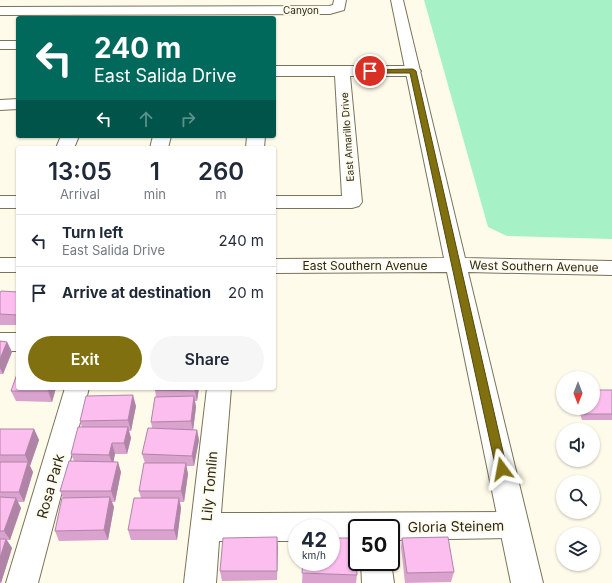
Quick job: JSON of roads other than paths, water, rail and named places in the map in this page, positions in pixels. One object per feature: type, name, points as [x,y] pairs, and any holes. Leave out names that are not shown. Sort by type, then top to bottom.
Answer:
[{"type":"main road","points":[[397,0],[527,583]]},
{"type":"main road","name":"Canyon","points":[[0,11],[102,5],[339,4]]},
{"type":"main road","points":[[0,45],[16,45]]},
{"type":"main road","points":[[276,72],[413,71]]},
{"type":"main road","name":"East Amarillo Drive","points":[[276,202],[352,202],[342,72]]},
{"type":"main road","points":[[0,105],[16,104]]},
{"type":"main road","points":[[0,202],[16,202]]},
{"type":"main road","points":[[0,265],[16,265]]},
{"type":"main road","name":"East Southern Avenue","points":[[276,266],[456,265]]},
{"type":"main road","name":"West Southern Avenue","points":[[456,265],[612,268]]},
{"type":"main road","points":[[0,342],[16,342]]},
{"type":"main road","name":"Rosa Park","points":[[22,583],[76,390]]},
{"type":"main road","name":"Lily Tomlin","points":[[200,583],[219,390]]},
{"type":"main road","name":"Gloria Steinem","points":[[400,527],[514,525]]},
{"type":"main road","name":"Gloria Steinem","points":[[205,527],[348,528]]},
{"type":"main road","points":[[377,571],[378,583]]}]
